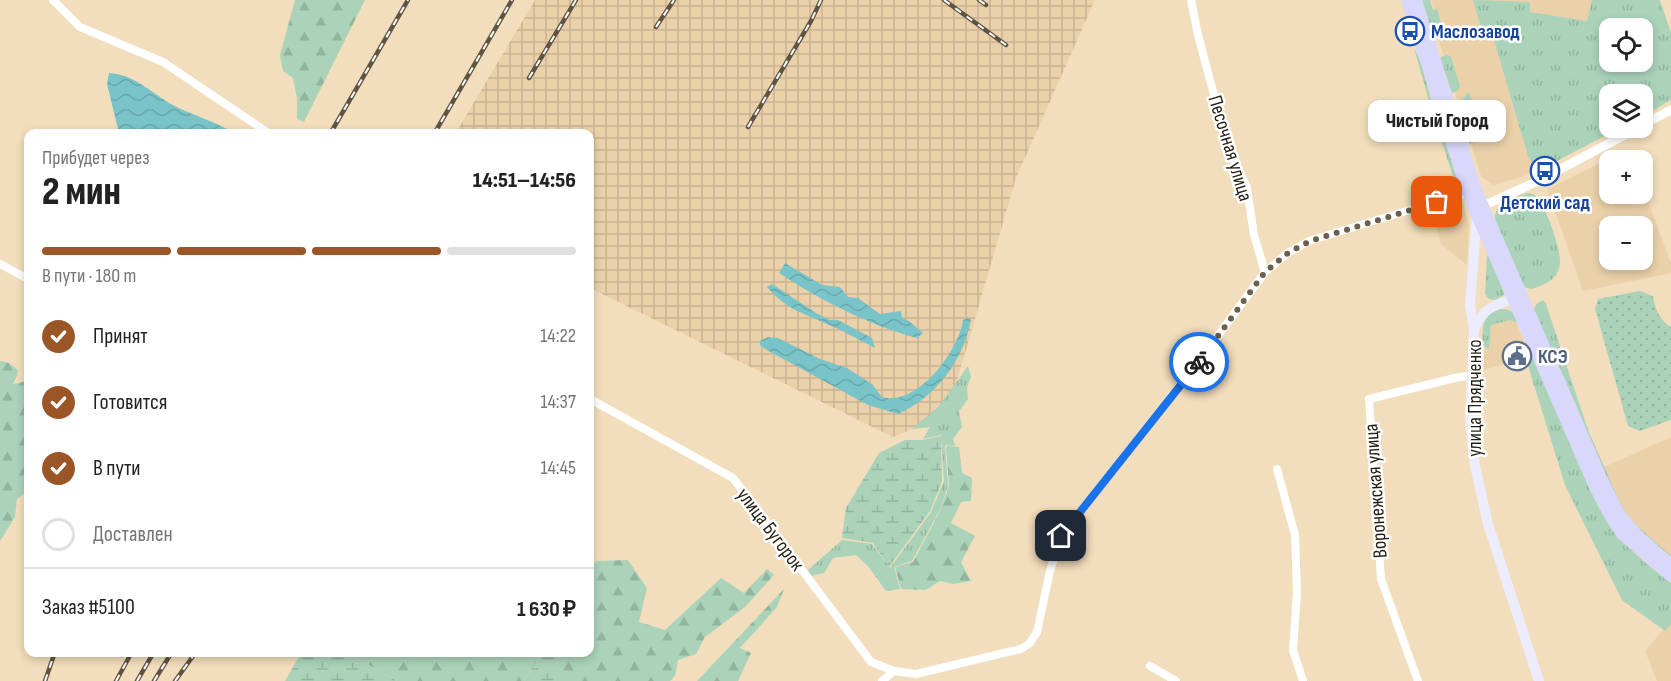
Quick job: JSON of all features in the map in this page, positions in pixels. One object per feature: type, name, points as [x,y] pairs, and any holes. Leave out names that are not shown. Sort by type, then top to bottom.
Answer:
[{"type":"main road","name":"улица Прядченко","points":[[1407,0],[1468,193],[1479,209]]},
{"type":"main road","name":"улица Прядченко","points":[[1416,0],[1479,209],[1470,306],[1474,330],[1470,422],[1479,495],[1539,681]]},
{"type":"main road","points":[[1479,209],[1619,514],[1636,534],[1671,565]]},
{"type":"main road","points":[[1474,330],[1479,316],[1487,308],[1518,298]]},
{"type":"main road","points":[[1518,298],[1595,487],[1611,517],[1622,534],[1671,576]]},
{"type":"street","points":[[52,0],[80,27],[163,62],[263,129]]},
{"type":"street","name":"Песочная улица","points":[[1191,0],[1227,144],[1247,188],[1254,235],[1265,272]]},
{"type":"street","points":[[1653,119],[1671,110]]},
{"type":"street","points":[[1479,209],[1619,138]]},
{"type":"street","points":[[882,681],[894,672],[916,674],[1021,649],[1030,643],[1037,632],[1050,571],[1061,536],[1200,360],[1265,272],[1288,253],[1310,241],[1468,193]]},
{"type":"street","points":[[0,264],[24,277]]},
{"type":"street","name":"Воронежская улица","points":[[1418,681],[1380,579],[1369,399],[1471,376]]},
{"type":"street","name":"улица Бугорок","points":[[594,401],[733,478],[871,662],[894,672]]},
{"type":"street","points":[[1277,469],[1295,535],[1297,593],[1293,650],[1303,681]]},
{"type":"street","points":[[1150,666],[1176,681]]},
{"type":"shaded area","points":[[535,0],[1095,0],[1016,178],[947,415],[893,437],[594,290],[594,129],[458,129]]},
{"type":"shaded area","points":[[1431,0],[1641,0],[1589,21],[1493,18],[1538,172],[1493,185],[1481,176],[1432,19],[1435,14]]},
{"type":"shaded area","points":[[1599,164],[1599,204],[1649,204],[1671,264],[1671,273],[1583,291],[1547,189]]},
{"type":"shaded area","points":[[1461,196],[1469,225],[1467,265],[1441,244],[1433,216],[1433,207]]},
{"type":"shaded area","points":[[1495,319],[1515,319],[1530,358],[1483,370],[1487,324]]},
{"type":"shaded area","points":[[1671,437],[1671,559],[1629,520],[1602,468]]},
{"type":"shaded area","points":[[1671,621],[1671,681],[1657,681],[1645,651]]},
{"type":"green space","points":[[295,0],[365,0],[304,122],[297,119],[297,98],[293,78],[283,71],[280,55]]},
{"type":"green space","points":[[1421,0],[1430,0],[1433,10],[1437,9],[1446,41],[1435,39]]},
{"type":"green space","points":[[1473,0],[1530,2],[1530,12],[1587,21],[1592,0],[1660,0],[1671,33],[1671,100],[1653,110],[1653,84],[1599,84],[1599,138],[1601,138],[1553,163],[1545,166],[1535,165],[1528,156],[1490,26],[1481,28]]},
{"type":"green space","points":[[1414,48],[1420,59],[1433,108],[1431,108]]},
{"type":"green space","points":[[1447,55],[1451,57],[1460,86],[1452,93],[1440,60],[1441,57]]},
{"type":"green space","points":[[1469,92],[1476,114],[1468,117],[1473,136],[1481,135],[1482,138],[1470,144],[1459,118],[1460,104]]},
{"type":"green space","points":[[1434,118],[1439,121],[1457,178],[1454,179]]},
{"type":"green space","points":[[1529,193],[1538,198],[1543,206],[1560,257],[1558,271],[1551,280],[1532,289],[1523,286],[1495,222],[1495,215],[1501,206],[1511,199]]},
{"type":"green space","points":[[1487,255],[1504,289],[1504,295],[1495,300],[1489,299],[1485,294]]},
{"type":"green space","points":[[1640,291],[1653,296],[1658,313],[1671,327],[1671,420],[1640,431],[1628,426],[1595,309],[1598,299]]},
{"type":"green space","points":[[1543,300],[1588,430],[1621,505],[1632,521],[1671,556],[1671,560],[1643,537],[1617,503],[1534,310],[1536,304]]},
{"type":"green space","points":[[1501,309],[1512,312],[1518,323],[1510,320],[1491,325],[1489,349],[1482,344],[1484,322],[1489,314]]},
{"type":"green space","points":[[1533,356],[1597,504],[1621,539],[1671,583],[1671,624],[1665,631],[1622,600],[1565,485],[1526,359]]},
{"type":"green space","points":[[0,361],[9,363],[18,370],[13,384],[24,382],[24,494],[17,499],[15,517],[0,541]]},
{"type":"green space","points":[[968,366],[971,377],[967,387],[968,399],[959,411],[962,427],[953,439],[955,446],[945,445],[948,485],[941,508],[912,561],[894,567],[900,589],[886,591],[868,566],[856,555],[833,558],[824,573],[811,576],[808,570],[842,540],[872,544],[890,568],[931,512],[944,481],[941,435],[923,439],[930,427],[912,429],[939,406]]},
{"type":"green space","points":[[941,436],[942,482],[930,511],[889,567],[873,543],[842,538],[846,508],[879,453],[905,440],[923,440]]},
{"type":"green space","points":[[946,446],[959,447],[962,473],[972,478],[971,501],[961,502],[951,523],[975,536],[961,562],[971,581],[953,584],[940,581],[926,590],[901,589],[895,567],[913,562],[941,509],[949,485]]},
{"type":"green space","points":[[628,560],[647,588],[639,622],[665,630],[721,578],[744,593],[767,569],[774,575],[745,607],[705,637],[696,654],[678,660],[675,676],[670,681],[555,681],[558,657],[594,657],[594,563]]},
{"type":"green space","points":[[784,589],[777,607],[740,648],[751,653],[738,681],[697,681]]},
{"type":"green space","points":[[299,657],[354,657],[397,681],[285,681]]},
{"type":"green space","points":[[354,657],[539,657],[524,681],[397,681]]},
{"type":"green space","points":[[540,657],[558,657],[555,681],[524,681]]},
{"type":"water","points":[[109,73],[127,77],[142,84],[171,104],[226,129],[118,129],[107,84]]},
{"type":"water","points":[[785,263],[822,285],[840,287],[848,297],[858,298],[880,314],[901,311],[902,318],[923,333],[917,338],[899,333],[828,302],[779,273]]},
{"type":"water","points":[[772,284],[816,313],[830,320],[838,320],[872,338],[875,348],[788,306],[767,287]]},
{"type":"water","points":[[971,319],[962,349],[946,376],[924,398],[898,414],[868,405],[760,345],[760,341],[768,337],[778,338],[820,359],[847,368],[872,384],[882,397],[896,398],[922,385],[934,374],[954,346],[963,320]]},
{"type":"railway","points":[[333,129],[408,0]]},
{"type":"railway","points":[[437,129],[512,0]]},
{"type":"railway","points":[[529,78],[576,0]]},
{"type":"railway","points":[[656,27],[674,0]]},
{"type":"railway","points":[[748,127],[821,0]]},
{"type":"railway","points":[[944,0],[1006,45]]},
{"type":"railway","points":[[979,0],[986,5]]},
{"type":"railway","points":[[45,681],[53,657]]},
{"type":"railway","points":[[116,681],[129,657]]},
{"type":"railway","points":[[137,681],[151,657]]},
{"type":"railway","points":[[154,681],[169,657]]},
{"type":"railway","points":[[175,681],[192,657]]},
{"type":"way so far","points":[[1199,362],[1265,272],[1288,253],[1310,241],[1437,202]]},
{"type":"place","name":"Маслозавод","points":[[1410,31]]},
{"type":"place","name":"Детский сад","points":[[1545,171]]},
{"type":"place","name":"Чистый Город","points":[[1437,202]]},
{"type":"place","name":"КСЭ","points":[[1517,356]]},
{"type":"route","points":[[1061,536],[1199,362]]}]
